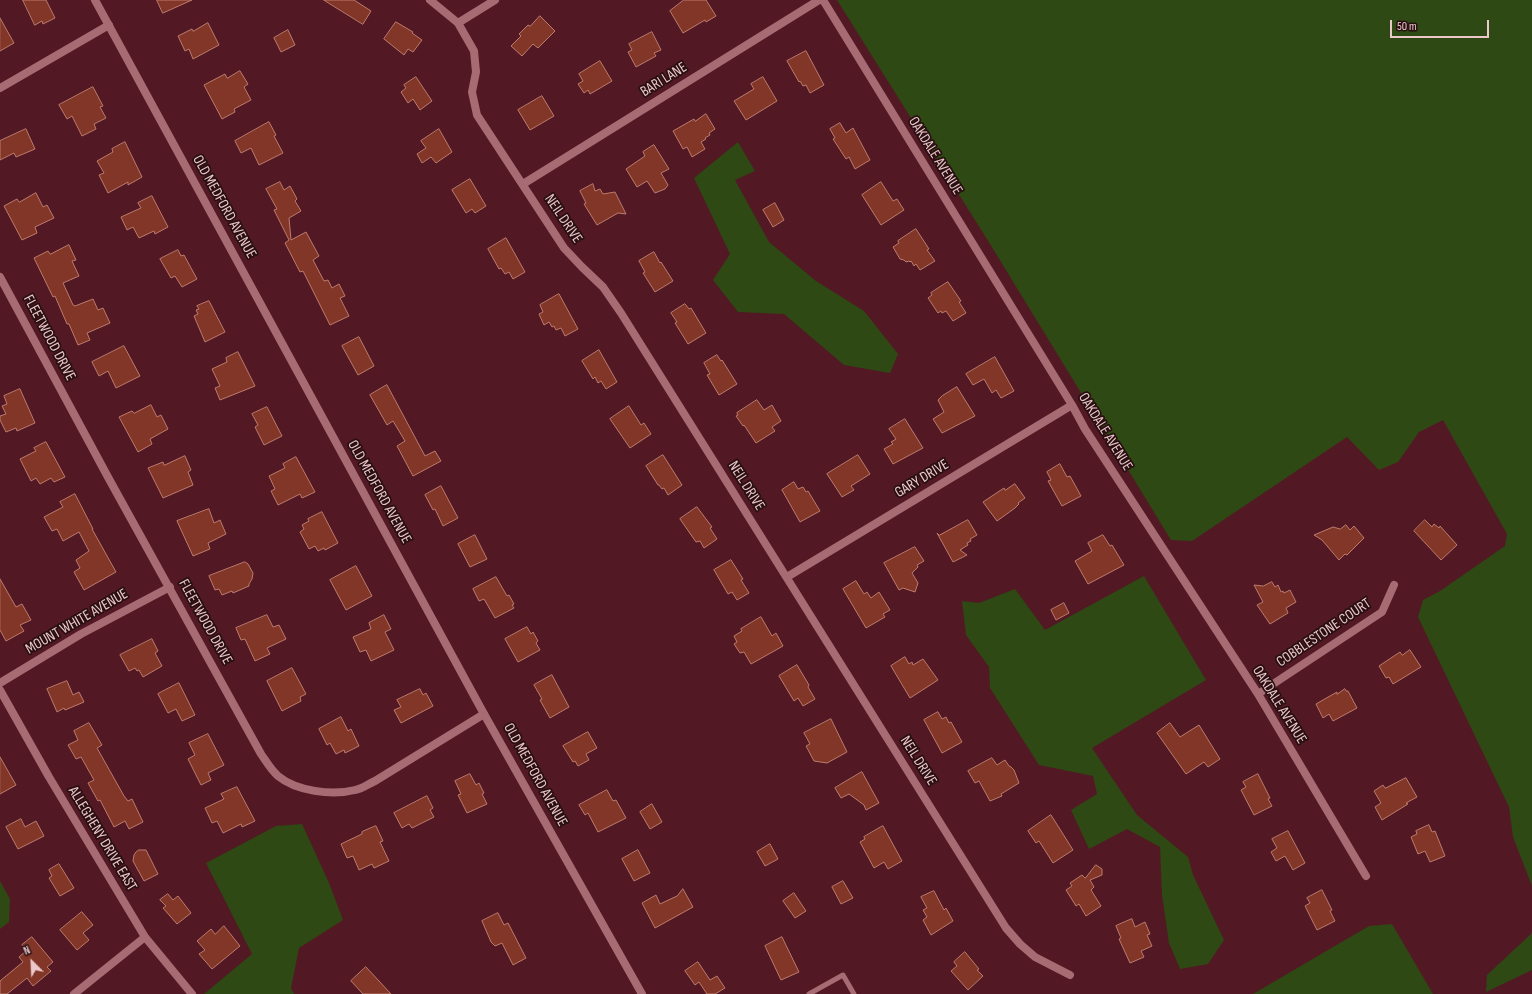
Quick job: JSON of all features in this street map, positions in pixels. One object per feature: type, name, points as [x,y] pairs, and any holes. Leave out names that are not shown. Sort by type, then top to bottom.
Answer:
[{"type":"street","name":"OLD MEDFORD AVENUE","points":[[95,0],[484,714],[642,994]]},
{"type":"street","name":"NEIL DRIVE","points":[[430,0],[458,23],[474,51],[476,72],[472,92],[477,115],[564,248],[603,287],[787,577],[1006,928],[1020,944],[1035,957],[1070,975]]},
{"type":"street","points":[[458,23],[494,0]]},
{"type":"street","name":"BARI LANE","points":[[523,184],[819,0]]},
{"type":"street","name":"OAKDALE AVENUE","points":[[823,0],[1072,405],[1085,429],[1258,694],[1366,876]]},
{"type":"street","points":[[0,88],[109,25]]},
{"type":"street","name":"FLEETWOOD DRIVE","points":[[0,277],[109,479],[261,754],[278,776],[294,785],[315,791],[334,794],[356,790],[375,781],[484,714]]},
{"type":"street","name":"GARY DRIVE","points":[[787,577],[1072,405]]},
{"type":"street","name":"COBBLESTONE COURT","points":[[1258,694],[1382,612],[1394,585]]},
{"type":"street","name":"MOUNT WHITE AVENUE","points":[[0,683],[81,634],[170,587]]},
{"type":"street","name":"ALLEGHENY DRIVE EAST","points":[[0,690],[49,777],[145,937],[192,994]]},
{"type":"street","points":[[74,994],[145,937]]},
{"type":"lane","points":[[810,994],[843,975],[854,994]]},
{"type":"green space","points":[[837,0],[1532,0],[1532,886],[1513,837],[1509,807],[1418,617],[1423,600],[1440,591],[1505,546],[1507,534],[1443,420],[1419,432],[1398,462],[1379,470],[1347,437],[1192,541],[1171,540],[990,244]]},
{"type":"green space","points":[[738,142],[755,171],[735,180],[769,242],[816,281],[864,311],[898,354],[890,373],[844,365],[784,314],[738,312],[713,280],[730,254],[694,178]]},
{"type":"green space","points":[[1144,576],[1206,680],[1092,748],[1137,815],[1188,857],[1193,875],[1224,940],[1208,964],[1180,969],[1169,943],[1162,895],[1160,847],[1127,829],[1089,849],[1071,810],[1097,794],[1093,776],[1039,765],[990,688],[989,667],[966,635],[962,601],[979,603],[1015,589],[1045,630]]},
{"type":"green space","points":[[302,824],[329,883],[343,920],[299,948],[291,988],[294,994],[204,994],[252,954],[206,863],[276,826]]},
{"type":"green space","points":[[0,881],[10,899],[9,922],[0,929]]},
{"type":"green space","points":[[1392,924],[1433,994],[1253,994],[1369,926]]},
{"type":"green space","points":[[1532,931],[1532,970],[1486,992],[1487,975],[1531,934]]},
{"type":"building","points":[[23,0],[46,0],[55,18],[43,24],[42,21],[35,25]]},
{"type":"building","points":[[157,0],[192,0],[163,13]]},
{"type":"building","points":[[324,0],[354,0],[371,11],[363,24]]},
{"type":"building","points":[[684,0],[706,0],[716,16],[706,22],[705,20],[683,33],[670,11]]},
{"type":"building","points":[[540,16],[555,31],[538,48],[533,44],[522,56],[511,46],[521,36],[519,34]]},
{"type":"building","points":[[0,18],[14,43],[0,51]]},
{"type":"building","points":[[396,22],[413,32],[412,33],[422,40],[413,52],[408,49],[404,55],[384,39]]},
{"type":"building","points":[[208,23],[219,45],[193,59],[189,49],[185,51],[178,36],[192,29],[193,31]]},
{"type":"building","points":[[288,30],[295,45],[281,52],[274,38]]},
{"type":"building","points":[[652,32],[661,50],[654,53],[656,56],[636,67],[628,52],[632,50],[629,44]]},
{"type":"building","points":[[806,51],[824,85],[810,93],[806,85],[803,86],[800,81],[799,82],[787,61]]},
{"type":"building","points":[[600,61],[612,81],[590,94],[588,90],[584,93],[578,84],[583,81],[579,74]]},
{"type":"building","points":[[240,71],[248,84],[244,87],[251,100],[234,109],[235,112],[222,119],[204,85],[225,74],[227,78]]},
{"type":"building","points":[[416,77],[432,101],[420,110],[413,99],[408,103],[401,92],[406,88],[404,85]]},
{"type":"building","points":[[763,77],[777,101],[746,120],[734,101],[754,89],[751,84]]},
{"type":"building","points":[[93,87],[103,106],[100,107],[106,118],[94,124],[96,129],[82,136],[72,116],[67,119],[59,105]]},
{"type":"building","points":[[542,96],[554,116],[530,130],[518,110]]},
{"type":"building","points":[[706,114],[715,129],[709,133],[710,135],[705,138],[706,139],[701,142],[705,149],[692,157],[687,147],[683,149],[673,131]]},
{"type":"building","points":[[269,122],[276,135],[274,136],[283,153],[259,165],[251,148],[241,153],[235,141]]},
{"type":"building","points":[[840,123],[846,133],[853,128],[870,160],[855,169],[849,157],[846,159],[833,139],[835,138],[830,129]]},
{"type":"building","points":[[26,129],[35,149],[16,157],[14,153],[0,160],[0,141]]},
{"type":"building","points":[[439,129],[452,152],[436,163],[431,157],[422,163],[417,154],[426,148],[421,141]]},
{"type":"building","points":[[125,142],[142,177],[128,185],[128,182],[108,193],[99,175],[104,173],[97,161],[113,152],[112,149]]},
{"type":"building","points":[[654,145],[669,169],[661,173],[668,185],[665,189],[655,193],[647,181],[637,187],[626,169],[645,156],[643,152]]},
{"type":"building","points":[[470,179],[486,206],[475,213],[472,209],[466,213],[452,190]]},
{"type":"building","points":[[280,182],[284,190],[290,186],[297,199],[295,201],[301,211],[289,218],[291,240],[306,232],[319,256],[313,260],[324,281],[328,280],[332,288],[339,284],[345,296],[340,298],[349,316],[330,325],[303,271],[300,272],[285,243],[289,240],[274,210],[277,209],[266,189]]},
{"type":"building","points":[[881,182],[893,201],[897,199],[904,210],[881,225],[862,195]]},
{"type":"building","points":[[593,184],[595,191],[600,189],[603,194],[615,192],[626,214],[618,213],[597,225],[584,204],[586,203],[580,191]]},
{"type":"building","points":[[36,193],[43,207],[47,205],[54,218],[35,227],[37,233],[22,240],[4,206],[17,199],[19,202]]},
{"type":"building","points":[[152,196],[168,227],[155,234],[154,231],[139,238],[133,227],[127,230],[121,217],[141,208],[138,203]]},
{"type":"building","points":[[775,203],[784,220],[773,227],[763,210]]},
{"type":"building","points":[[916,229],[929,249],[927,250],[935,261],[920,270],[916,264],[914,266],[911,261],[906,262],[900,259],[893,247],[899,243],[898,241]]},
{"type":"building","points":[[506,238],[525,272],[513,279],[509,272],[505,274],[501,268],[499,269],[488,249]]},
{"type":"building","points":[[69,245],[76,260],[72,261],[79,276],[63,283],[73,305],[75,306],[93,299],[98,310],[103,308],[110,323],[87,333],[90,340],[78,345],[55,296],[53,297],[34,258],[48,251],[50,254]]},
{"type":"building","points":[[178,250],[181,256],[184,255],[197,279],[182,287],[175,276],[171,278],[160,259]]},
{"type":"building","points":[[654,252],[673,281],[655,292],[643,273],[645,272],[639,261]]},
{"type":"building","points":[[948,282],[961,301],[959,302],[966,313],[953,321],[946,311],[942,313],[941,311],[938,313],[928,298],[932,295],[931,293]]},
{"type":"building","points":[[559,294],[578,329],[565,336],[561,328],[556,330],[549,322],[544,325],[539,314],[543,312],[540,305]]},
{"type":"building","points":[[209,301],[225,332],[205,342],[194,316],[198,314],[196,310],[199,309],[197,306]]},
{"type":"building","points":[[685,304],[689,309],[691,308],[706,333],[688,344],[675,323],[677,322],[671,313]]},
{"type":"building","points":[[359,337],[374,366],[358,375],[342,346]]},
{"type":"building","points":[[124,346],[140,376],[116,388],[108,371],[99,376],[92,362]]},
{"type":"building","points":[[599,350],[617,382],[606,389],[601,381],[598,383],[595,377],[593,379],[582,361]]},
{"type":"building","points":[[238,352],[255,386],[220,400],[215,388],[220,386],[212,369],[227,362],[226,358]]},
{"type":"building","points":[[717,355],[721,361],[722,360],[737,384],[719,395],[707,375],[710,374],[704,363]]},
{"type":"building","points":[[995,357],[1014,391],[1001,398],[996,390],[992,393],[984,379],[973,385],[966,374]]},
{"type":"building","points":[[387,385],[425,456],[435,451],[441,461],[413,476],[397,446],[405,441],[393,421],[387,425],[370,395]]},
{"type":"building","points":[[957,387],[975,416],[942,433],[933,419],[944,412],[938,400]]},
{"type":"building","points":[[20,389],[35,423],[17,431],[16,428],[6,432],[0,420],[0,416],[6,414],[2,406],[7,404],[4,396]]},
{"type":"building","points":[[757,400],[764,410],[772,405],[781,421],[772,427],[775,431],[756,443],[736,416],[738,415],[737,413]]},
{"type":"building","points":[[151,405],[157,417],[161,415],[168,429],[150,439],[152,444],[138,452],[119,417],[132,411],[134,413]]},
{"type":"building","points":[[629,406],[641,425],[644,423],[651,434],[630,448],[610,419]]},
{"type":"building","points":[[267,407],[282,436],[264,445],[255,427],[258,425],[252,414]]},
{"type":"building","points":[[905,419],[923,448],[893,464],[884,449],[893,444],[891,442],[896,439],[889,429]]},
{"type":"building","points":[[46,442],[65,477],[54,482],[51,478],[40,484],[36,478],[31,481],[20,459],[36,451],[34,448]]},
{"type":"building","points":[[663,455],[682,485],[668,495],[664,488],[662,489],[658,485],[646,466]]},
{"type":"building","points":[[858,455],[870,474],[851,486],[854,490],[842,497],[827,474]]},
{"type":"building","points":[[185,456],[191,470],[188,472],[193,485],[163,498],[148,468],[163,462],[164,465]]},
{"type":"building","points":[[296,457],[315,492],[302,498],[300,494],[278,505],[271,491],[275,489],[269,476],[285,468],[283,464]]},
{"type":"building","points":[[1060,464],[1067,477],[1070,476],[1081,496],[1062,506],[1048,481],[1051,480],[1047,472]]},
{"type":"building","points":[[794,482],[798,489],[803,487],[806,492],[808,491],[820,511],[800,522],[782,490]]},
{"type":"building","points":[[1015,484],[1025,498],[1018,503],[1019,504],[1015,508],[997,521],[983,502],[1004,488],[1005,490]]},
{"type":"building","points":[[441,486],[458,518],[443,526],[435,509],[433,510],[425,495]]},
{"type":"building","points":[[75,494],[92,529],[116,572],[84,590],[74,572],[80,568],[76,560],[89,551],[79,532],[63,541],[57,529],[52,531],[44,517],[63,507],[60,502]]},
{"type":"building","points":[[697,507],[712,527],[710,528],[717,539],[704,548],[700,541],[696,542],[680,519]]},
{"type":"building","points":[[209,509],[214,523],[220,520],[226,534],[208,543],[210,549],[193,556],[177,521]]},
{"type":"building","points":[[322,512],[338,543],[325,550],[324,548],[318,551],[315,546],[309,549],[300,532],[304,529],[302,525],[309,521],[308,519]]},
{"type":"building","points":[[968,520],[977,535],[970,539],[971,541],[967,543],[968,545],[960,550],[967,555],[953,562],[937,533],[939,535]]},
{"type":"building","points":[[1425,520],[1432,527],[1434,524],[1439,528],[1440,526],[1457,545],[1441,560],[1414,531]]},
{"type":"building","points":[[1346,525],[1350,530],[1354,526],[1364,538],[1347,555],[1345,554],[1339,560],[1322,540],[1314,535],[1333,527],[1340,529]]},
{"type":"building","points":[[475,535],[487,559],[470,567],[458,544]]},
{"type":"building","points":[[1103,535],[1110,546],[1112,545],[1124,565],[1088,584],[1075,561],[1092,551],[1088,543]]},
{"type":"building","points":[[915,547],[924,561],[917,565],[918,567],[912,573],[918,583],[915,592],[903,588],[899,590],[884,563]]},
{"type":"building","points":[[731,560],[743,579],[741,580],[749,593],[737,600],[732,592],[728,594],[714,570]]},
{"type":"building","points":[[245,562],[248,564],[253,573],[249,586],[233,593],[232,591],[222,595],[219,589],[215,590],[209,576]]},
{"type":"building","points":[[356,566],[372,596],[346,610],[330,580]]},
{"type":"building","points":[[496,577],[507,596],[509,595],[514,604],[512,605],[514,608],[495,618],[484,599],[479,601],[473,589]]},
{"type":"building","points":[[0,579],[16,607],[22,604],[31,620],[20,625],[24,631],[6,641],[0,630]]},
{"type":"building","points":[[856,581],[864,594],[867,592],[871,598],[879,592],[890,610],[883,614],[885,617],[866,628],[843,589]]},
{"type":"building","points":[[1272,582],[1275,587],[1278,585],[1281,592],[1283,591],[1284,593],[1290,590],[1296,602],[1286,608],[1288,613],[1270,624],[1257,605],[1263,602],[1254,585],[1263,586]]},
{"type":"building","points":[[1064,603],[1069,613],[1056,620],[1051,610]]},
{"type":"building","points":[[267,615],[273,627],[279,625],[286,639],[267,648],[270,654],[255,661],[245,639],[241,640],[236,628]]},
{"type":"building","points":[[384,615],[391,629],[385,632],[394,650],[371,661],[366,650],[360,652],[353,637],[371,629],[369,623]]},
{"type":"building","points":[[761,617],[772,636],[776,633],[783,646],[751,664],[744,652],[740,653],[734,644],[737,642],[734,636],[742,631],[741,629]]},
{"type":"building","points":[[527,627],[531,634],[533,632],[538,641],[536,643],[540,650],[518,662],[505,639]]},
{"type":"building","points":[[152,639],[158,651],[155,653],[162,666],[143,677],[139,670],[137,671],[135,668],[129,671],[120,655]]},
{"type":"building","points":[[1410,650],[1421,667],[1393,684],[1389,677],[1386,678],[1379,666],[1400,652],[1402,655]]},
{"type":"building","points":[[905,657],[909,664],[912,662],[913,665],[923,659],[938,680],[910,698],[891,666]]},
{"type":"building","points":[[797,665],[809,685],[808,687],[815,699],[803,706],[798,698],[794,701],[779,676]]},
{"type":"building","points":[[292,668],[306,694],[300,697],[301,701],[282,711],[267,681]]},
{"type":"building","points":[[552,675],[569,707],[550,718],[534,685]]},
{"type":"building","points":[[67,681],[73,695],[79,692],[84,702],[65,710],[64,708],[57,712],[47,689]]},
{"type":"building","points":[[179,683],[195,715],[182,721],[176,709],[168,713],[158,694]]},
{"type":"building","points":[[420,689],[423,695],[426,693],[433,706],[401,723],[394,710],[401,707],[397,700]]},
{"type":"building","points":[[1345,689],[1348,691],[1357,708],[1333,721],[1329,714],[1323,718],[1316,704]]},
{"type":"building","points":[[938,712],[942,719],[946,717],[949,723],[951,722],[962,742],[942,753],[924,720]]},
{"type":"building","points":[[341,717],[348,731],[351,729],[359,746],[345,753],[344,750],[336,754],[330,743],[327,745],[319,729]]},
{"type":"building","points":[[831,719],[847,752],[827,763],[814,761],[806,746],[810,744],[804,733]]},
{"type":"building","points":[[89,723],[102,745],[97,748],[124,796],[128,801],[132,799],[143,822],[129,829],[125,821],[114,827],[100,800],[98,801],[88,783],[94,780],[81,757],[76,759],[68,745],[78,740],[74,731]]},
{"type":"building","points":[[1170,723],[1180,737],[1199,725],[1220,759],[1208,767],[1204,762],[1186,774],[1157,733]]},
{"type":"building","points":[[588,732],[597,748],[586,754],[589,760],[578,766],[575,761],[573,762],[563,746]]},
{"type":"building","points":[[208,734],[224,765],[208,773],[211,780],[201,785],[188,759],[195,755],[189,743]]},
{"type":"building","points":[[0,757],[16,785],[0,794]]},
{"type":"building","points":[[992,758],[997,765],[1005,760],[1014,770],[1019,783],[1001,794],[1002,796],[990,801],[979,781],[975,783],[968,771]]},
{"type":"building","points":[[862,772],[879,803],[866,810],[864,805],[849,794],[841,798],[835,788]]},
{"type":"building","points":[[470,774],[476,785],[479,783],[487,804],[467,813],[458,795],[461,794],[455,781]]},
{"type":"building","points":[[1258,774],[1270,798],[1268,799],[1272,806],[1254,815],[1241,790],[1246,787],[1243,782]]},
{"type":"building","points":[[1406,778],[1417,797],[1382,820],[1375,807],[1381,803],[1374,791],[1383,785],[1385,788]]},
{"type":"building","points":[[237,787],[255,821],[242,827],[241,824],[223,833],[217,821],[212,823],[205,808],[224,799],[221,794]]},
{"type":"building","points":[[607,790],[613,801],[616,800],[626,818],[598,832],[588,813],[585,815],[579,805]]},
{"type":"building","points":[[427,796],[433,808],[430,810],[434,817],[412,828],[409,824],[402,828],[394,813]]},
{"type":"building","points":[[652,804],[662,822],[650,829],[640,812]]},
{"type":"building","points":[[1051,815],[1073,850],[1053,863],[1039,841],[1036,843],[1028,831]]},
{"type":"building","points":[[21,819],[25,827],[36,821],[44,836],[18,849],[6,827]]},
{"type":"building","points":[[1429,825],[1432,832],[1435,831],[1445,856],[1430,862],[1425,851],[1418,854],[1411,837],[1417,834],[1416,831]]},
{"type":"building","points":[[376,826],[383,841],[380,842],[389,861],[374,868],[372,864],[359,870],[353,856],[347,858],[341,844]]},
{"type":"building","points":[[883,826],[902,861],[888,869],[884,862],[874,868],[860,842],[865,839],[864,837]]},
{"type":"building","points":[[1288,831],[1305,863],[1293,870],[1285,856],[1276,861],[1271,852],[1277,848],[1272,839]]},
{"type":"building","points":[[770,844],[778,859],[765,866],[757,852]]},
{"type":"building","points":[[139,850],[146,850],[158,874],[144,881],[133,861],[134,855]]},
{"type":"building","points":[[638,850],[650,873],[634,881],[622,859]]},
{"type":"building","points":[[59,864],[74,888],[60,896],[49,878],[52,876],[49,870]]},
{"type":"building","points":[[1096,865],[1102,869],[1102,875],[1090,880],[1094,887],[1091,890],[1101,906],[1086,916],[1079,904],[1076,906],[1066,890],[1072,886],[1070,883],[1082,875],[1085,878]]},
{"type":"building","points":[[843,881],[853,898],[841,904],[832,887]]},
{"type":"building","points":[[683,889],[693,907],[655,928],[642,903],[656,895],[660,904],[677,896]]},
{"type":"building","points":[[1322,890],[1332,910],[1330,911],[1335,921],[1317,930],[1305,906],[1310,903],[1307,898]]},
{"type":"building","points":[[934,891],[944,910],[946,908],[953,921],[931,935],[923,920],[927,917],[923,910],[927,908],[921,897]]},
{"type":"building","points":[[794,893],[806,911],[795,918],[783,901]]},
{"type":"building","points":[[168,894],[173,900],[178,896],[191,913],[177,924],[163,908],[166,906],[160,900]]},
{"type":"building","points":[[82,912],[93,925],[83,933],[89,940],[77,950],[60,930]]},
{"type":"building","points":[[498,913],[504,925],[508,923],[526,958],[513,965],[502,943],[495,946],[491,942],[482,921]]},
{"type":"building","points":[[1132,919],[1135,927],[1145,922],[1150,934],[1147,935],[1152,946],[1141,951],[1144,957],[1130,963],[1119,939],[1121,938],[1116,926]]},
{"type":"building","points":[[224,926],[240,946],[212,969],[199,954],[205,950],[197,941],[211,929],[215,934]]},
{"type":"building","points":[[32,937],[53,962],[47,967],[51,971],[33,986],[27,978],[7,994],[0,994],[0,981],[23,962],[19,957],[27,950],[22,945]]},
{"type":"building","points":[[782,937],[799,972],[781,980],[765,946]]},
{"type":"building","points":[[965,952],[983,976],[968,990],[951,971],[957,966],[954,962]]},
{"type":"building","points":[[698,962],[710,980],[717,976],[725,988],[715,994],[707,994],[699,982],[695,985],[685,971]]},
{"type":"building","points":[[366,967],[391,994],[363,994],[351,981]]}]
